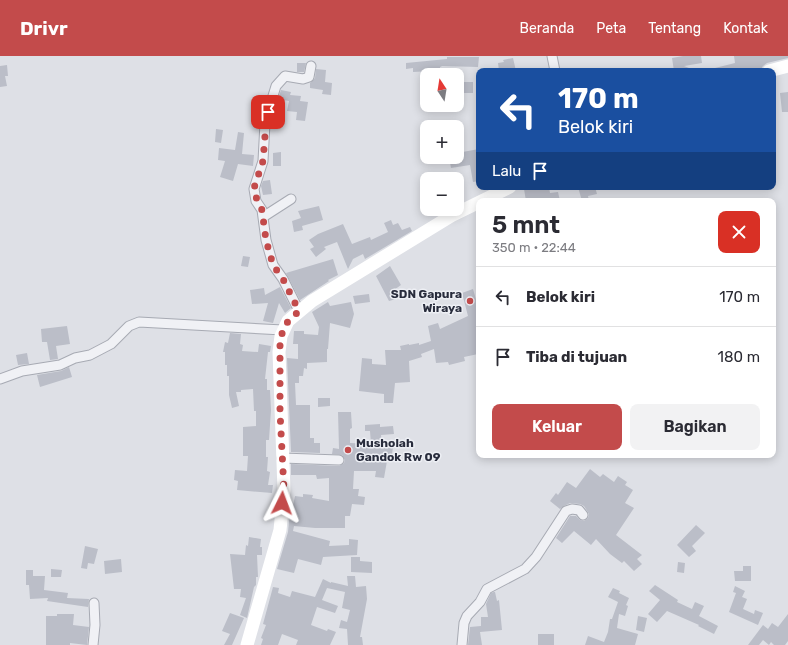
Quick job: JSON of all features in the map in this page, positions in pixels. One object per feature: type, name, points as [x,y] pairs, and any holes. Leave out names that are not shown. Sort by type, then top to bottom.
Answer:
[{"type":"main road","points":[[776,69],[788,66]]},
{"type":"main road","points":[[488,198],[504,190]]},
{"type":"main road","points":[[248,645],[280,530],[284,490],[279,352],[282,330],[288,321],[299,311],[349,278],[451,216],[476,204]]},
{"type":"street","points":[[552,56],[554,68]]},
{"type":"street","points":[[299,311],[283,279],[273,265],[266,240],[262,210],[256,200],[254,188],[263,161],[266,123],[276,86],[285,76],[303,79],[309,77],[311,66]]},
{"type":"street","points":[[263,217],[291,199]]},
{"type":"street","points":[[0,379],[22,371],[60,365],[75,358],[90,355],[111,344],[129,326],[138,322],[282,330]]},
{"type":"street","points":[[282,458],[339,460]]},
{"type":"street","points":[[462,645],[464,623],[467,616],[480,602],[487,589],[525,569],[536,557],[566,511],[572,508],[579,510],[583,515]]},
{"type":"street","points":[[93,645],[95,625],[94,603]]},
{"type":"building","points":[[683,56],[701,56],[702,63],[684,66],[689,68],[674,68],[672,58]]},
{"type":"building","points":[[734,56],[788,56],[788,58],[767,63],[762,68],[715,68],[735,63]]},
{"type":"building","points":[[447,57],[479,57],[478,67],[442,66],[440,68],[420,68],[420,72],[413,72],[413,68],[406,69],[406,63],[447,59]]},
{"type":"building","points":[[513,58],[515,68],[499,68],[498,63],[504,62],[503,60]]},
{"type":"building","points":[[297,63],[306,63],[304,72],[297,72]]},
{"type":"building","points":[[7,65],[8,76],[5,76],[7,86],[0,87],[0,66]]},
{"type":"building","points":[[316,69],[326,70],[325,82],[332,83],[331,95],[322,94],[323,90],[310,88],[310,83],[315,78]]},
{"type":"building","points":[[464,82],[473,82],[473,93],[464,93]]},
{"type":"building","points":[[281,90],[291,92],[290,95],[301,96],[300,101],[308,102],[305,121],[296,120],[297,112],[287,111],[289,101],[278,99]]},
{"type":"building","points":[[788,92],[788,112],[782,112],[780,93]]},
{"type":"building","points":[[216,129],[223,130],[221,143],[215,142]]},
{"type":"building","points":[[238,132],[244,133],[242,154],[254,155],[253,166],[238,164],[233,181],[220,177],[225,161],[218,160],[219,148],[235,150]]},
{"type":"building","points":[[476,150],[476,182],[473,182],[470,165],[451,168],[450,164],[464,164],[464,152]]},
{"type":"building","points":[[281,152],[281,166],[273,166],[273,153]]},
{"type":"building","points":[[270,180],[272,194],[263,195],[261,186],[263,181]]},
{"type":"building","points":[[524,190],[550,190],[550,193],[558,192],[559,198],[526,198]]},
{"type":"building","points":[[579,190],[596,190],[597,194],[588,196],[588,198],[581,198]]},
{"type":"building","points":[[319,206],[323,220],[302,226],[303,230],[294,232],[292,221],[301,218],[298,211]]},
{"type":"building","points":[[391,220],[393,225],[398,223],[402,230],[410,227],[412,231],[365,259],[363,254],[353,259],[348,269],[337,242],[324,247],[326,249],[316,257],[310,249],[314,247],[309,240],[318,234],[343,224],[352,244],[370,237],[371,240],[388,232],[384,223]]},
{"type":"building","points":[[243,256],[250,257],[248,267],[241,266]]},
{"type":"building","points":[[333,259],[338,275],[328,280],[329,281],[300,300],[286,273]]},
{"type":"building","points":[[390,266],[401,285],[394,290],[396,299],[389,301],[376,276]]},
{"type":"building","points":[[280,287],[291,308],[285,313],[279,303],[273,323],[263,321],[268,303],[252,304],[250,290],[264,288],[265,295]]},
{"type":"building","points":[[473,289],[476,300],[476,354],[464,357],[465,361],[449,365],[448,362],[436,363],[434,349],[421,354],[422,357],[409,361],[410,382],[395,383],[393,403],[384,403],[384,394],[359,391],[362,358],[372,359],[372,364],[386,365],[385,350],[401,350],[400,346],[419,343],[419,345],[431,341],[428,326],[438,323],[440,329],[468,316],[462,293]]},
{"type":"building","points":[[369,294],[370,302],[355,304],[353,296]]},
{"type":"building","points":[[328,302],[330,306],[351,302],[354,314],[350,328],[330,323],[327,362],[307,363],[307,369],[304,368],[303,376],[299,376],[299,383],[295,383],[296,405],[310,405],[310,438],[314,438],[314,443],[320,443],[320,453],[291,452],[287,358],[298,359],[298,344],[293,344],[294,331],[304,331],[304,334],[318,335],[319,327],[312,312]]},
{"type":"building","points":[[67,326],[70,344],[56,346],[58,359],[50,360],[47,342],[42,342],[41,329]]},
{"type":"building","points":[[230,333],[241,334],[240,344],[243,345],[242,351],[258,352],[259,344],[271,346],[270,352],[268,352],[265,379],[267,379],[267,390],[270,390],[271,410],[269,440],[266,440],[266,457],[268,457],[267,471],[270,472],[268,485],[273,485],[272,493],[237,490],[238,481],[234,480],[235,470],[247,471],[248,456],[243,456],[243,427],[256,426],[256,411],[254,411],[253,389],[236,392],[239,406],[232,408],[229,395],[229,376],[227,376],[227,365],[225,365],[225,352],[223,352],[225,342],[228,343]]},
{"type":"building","points":[[27,353],[29,364],[18,365],[16,355]]},
{"type":"building","points":[[69,367],[72,377],[40,387],[37,375],[61,371]]},
{"type":"building","points":[[318,398],[330,398],[330,406],[318,407]]},
{"type":"building","points":[[338,412],[351,412],[352,428],[350,429],[350,443],[371,444],[370,431],[365,431],[365,425],[380,424],[380,427],[393,426],[394,434],[381,435],[382,446],[393,447],[391,461],[387,461],[384,478],[375,477],[376,471],[354,471],[353,489],[359,489],[358,496],[365,497],[364,505],[352,504],[350,516],[345,516],[345,528],[294,526],[293,531],[330,541],[329,546],[349,545],[349,539],[358,540],[357,555],[323,557],[321,565],[298,559],[294,573],[277,569],[288,532],[290,511],[292,511],[295,496],[303,497],[303,494],[313,495],[312,498],[329,501],[329,478],[317,479],[316,475],[291,475],[291,464],[339,466],[344,463],[345,460],[342,455],[332,454],[333,448],[339,449]]},
{"type":"building","points":[[590,469],[600,477],[603,474],[614,482],[618,476],[627,482],[625,485],[633,490],[625,503],[634,508],[616,535],[642,555],[637,559],[642,564],[634,571],[624,561],[622,563],[610,554],[596,539],[591,545],[574,531],[562,543],[556,538],[570,516],[576,516],[580,520],[584,521],[588,518],[589,514],[584,506],[580,504],[570,503],[560,509],[550,501],[556,493],[558,495],[567,482],[576,488]]},
{"type":"building","points":[[696,525],[705,533],[692,546],[696,551],[689,557],[677,545]]},
{"type":"building","points":[[249,537],[261,539],[260,547],[262,547],[262,555],[257,555],[258,577],[256,577],[256,585],[254,587],[247,618],[240,615],[246,598],[240,597],[241,589],[234,589],[230,554],[245,555]]},
{"type":"building","points":[[85,546],[98,549],[94,564],[88,563],[87,569],[81,568]]},
{"type":"building","points":[[351,557],[360,557],[360,561],[372,562],[372,573],[351,572]]},
{"type":"building","points":[[121,559],[122,572],[105,574],[104,561]]},
{"type":"building","points":[[678,562],[685,563],[684,573],[677,572]]},
{"type":"building","points":[[743,566],[751,566],[751,581],[735,581],[734,571],[743,571]]},
{"type":"building","points":[[51,569],[62,570],[61,577],[51,577]]},
{"type":"building","points":[[26,570],[33,570],[33,576],[45,576],[44,590],[68,593],[67,598],[89,599],[88,607],[47,601],[48,598],[30,599],[29,585],[26,585]]},
{"type":"building","points":[[347,576],[355,576],[356,587],[366,586],[367,599],[360,637],[362,637],[363,645],[348,645],[347,629],[339,628],[341,620],[347,622],[350,610],[342,608],[345,592],[327,588],[322,600],[338,606],[335,613],[317,607],[311,625],[327,631],[328,629],[336,632],[330,645],[296,645],[298,640],[282,634],[278,645],[261,645],[263,639],[261,638],[266,625],[263,624],[273,587],[279,588],[278,593],[290,597],[292,591],[315,597],[323,579],[331,583],[348,586]]},
{"type":"building","points":[[655,585],[678,600],[677,602],[692,609],[695,602],[704,606],[699,616],[718,626],[714,634],[698,626],[699,625],[667,611],[657,622],[648,614],[660,600],[649,591]]},
{"type":"building","points":[[735,586],[745,591],[742,597],[747,599],[743,609],[754,614],[755,610],[763,613],[758,625],[729,612],[736,593],[733,592]]},
{"type":"building","points":[[613,588],[629,598],[626,605],[628,606],[625,616],[619,614],[617,628],[638,634],[635,645],[585,645],[588,636],[604,642],[608,632],[610,619],[612,619],[618,602],[608,597]]},
{"type":"building","points":[[495,592],[497,601],[499,600],[502,630],[480,632],[482,645],[468,645],[470,627],[481,626],[481,617],[488,617],[486,604],[491,593]]},
{"type":"building","points":[[230,613],[244,618],[232,645],[224,645],[230,634],[222,631]]},
{"type":"building","points":[[57,614],[74,614],[73,625],[89,627],[87,645],[70,643],[70,645],[46,645],[46,616],[57,616]]},
{"type":"building","points":[[788,614],[788,641],[785,645],[774,645],[771,642],[769,645],[763,640],[759,645],[748,645],[763,625],[768,629],[772,623],[778,627]]},
{"type":"building","points":[[638,616],[647,618],[644,632],[636,630]]},
{"type":"building","points":[[538,634],[554,634],[554,645],[538,645]]},
{"type":"place","name":"SDN Gapura Wiraya","points":[[470,301]]},
{"type":"place","name":"Musholah Gandok Rw 09","points":[[348,450]]},
{"type":"route","points":[[268,112],[263,161],[254,188],[255,195],[256,200],[262,210],[266,240],[273,265],[283,279],[299,311],[288,321],[282,330],[280,338],[280,412],[284,490],[282,503]]}]
